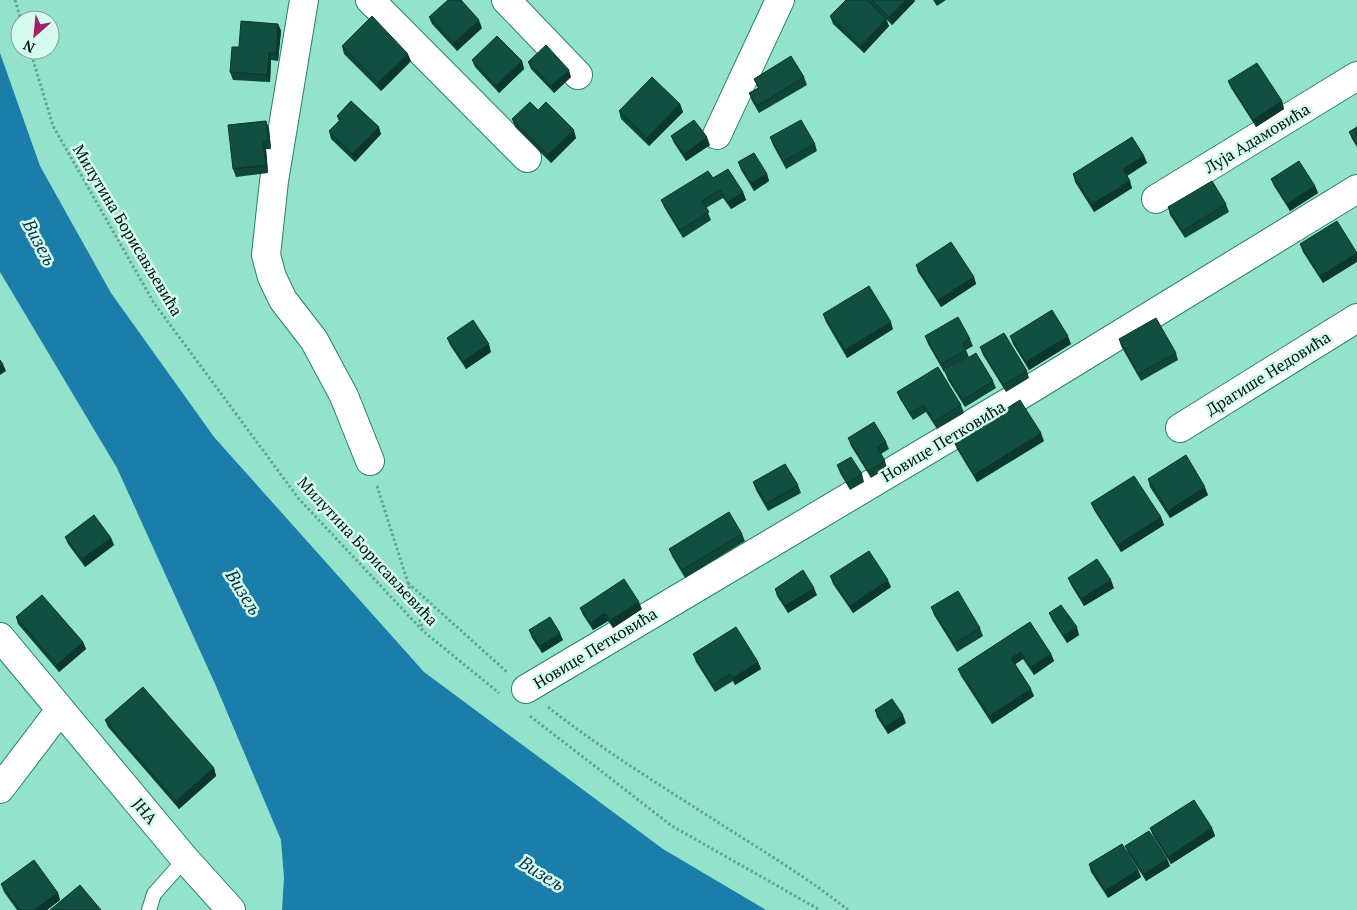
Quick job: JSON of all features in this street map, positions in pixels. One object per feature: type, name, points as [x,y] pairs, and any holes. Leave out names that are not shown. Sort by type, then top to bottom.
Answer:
[{"type":"street","points":[[304,0],[274,181],[266,255],[272,277],[283,300],[314,340],[344,396],[370,461]]},
{"type":"street","points":[[370,0],[527,158]]},
{"type":"street","points":[[506,0],[578,76]]},
{"type":"street","points":[[717,135],[780,0]]},
{"type":"street","name":"Луја Адамовића","points":[[1156,199],[1357,76]]},
{"type":"street","name":"Новице Петковића","points":[[519,700],[1357,189]]},
{"type":"street","name":"Драгише Недовића","points":[[1180,428],[1357,318]]},
{"type":"street","name":"ЈНА","points":[[0,637],[184,859],[231,910]]},
{"type":"street","points":[[0,789],[60,710]]},
{"type":"lane","points":[[149,910],[154,894],[184,859]]},
{"type":"path","name":"Милутина Борисављевића","points":[[33,60],[53,126],[154,303],[300,499],[424,630],[519,700],[672,826],[820,910]]},
{"type":"path","points":[[370,461],[424,630]]},
{"type":"path","points":[[408,583],[519,700],[580,732],[820,888],[848,910]]},
{"type":"water","name":"Визељ","points":[[0,53],[40,166],[111,293],[214,437],[424,672],[663,849],[766,910],[282,910],[284,878],[281,840],[216,686],[117,468],[0,272]]},
{"type":"building","points":[[448,0],[461,0],[479,20],[454,43],[429,17]]},
{"type":"building","points":[[846,0],[867,0],[886,19],[861,46],[830,16]]},
{"type":"building","points":[[872,0],[906,0],[889,17]]},
{"type":"building","points":[[372,16],[408,54],[378,83],[342,46]]},
{"type":"building","points":[[241,21],[278,24],[276,54],[269,53],[267,75],[230,72],[232,47],[239,47]]},
{"type":"building","points":[[497,36],[522,61],[496,86],[472,60]]},
{"type":"building","points":[[546,45],[569,70],[551,86],[528,62]]},
{"type":"building","points":[[791,56],[804,77],[757,106],[749,93],[759,88],[754,79]]},
{"type":"building","points":[[1257,63],[1282,101],[1253,120],[1228,81]]},
{"type":"building","points":[[652,77],[680,104],[647,138],[619,111]]},
{"type":"building","points":[[351,101],[379,127],[352,154],[329,131],[341,119],[337,116]]},
{"type":"building","points":[[530,102],[538,110],[546,102],[574,130],[548,155],[512,119]]},
{"type":"building","points":[[694,120],[707,137],[684,154],[671,136]]},
{"type":"building","points":[[801,120],[815,144],[783,161],[770,137]]},
{"type":"building","points":[[266,121],[269,141],[263,142],[266,165],[233,169],[228,125]]},
{"type":"building","points":[[1357,127],[1357,144],[1349,132]]},
{"type":"building","points":[[1132,137],[1144,156],[1123,169],[1130,181],[1092,204],[1073,174]]},
{"type":"building","points":[[754,153],[767,174],[751,183],[738,162]]},
{"type":"building","points":[[1299,161],[1315,186],[1287,204],[1271,179]]},
{"type":"building","points":[[728,169],[743,192],[728,202],[720,190],[702,201],[709,212],[680,230],[661,200],[708,171],[713,178]]},
{"type":"building","points":[[1212,181],[1226,204],[1182,231],[1168,207]]},
{"type":"building","points":[[1337,221],[1357,253],[1320,276],[1300,244]]},
{"type":"building","points":[[951,242],[974,277],[938,300],[916,265]]},
{"type":"building","points":[[869,286],[891,322],[845,350],[823,314]]},
{"type":"building","points":[[1052,310],[1068,336],[1026,362],[1010,336]]},
{"type":"building","points":[[958,317],[970,339],[963,343],[966,350],[941,364],[925,336]]},
{"type":"building","points":[[1156,318],[1176,353],[1138,374],[1119,339]]},
{"type":"building","points":[[473,320],[489,344],[463,361],[447,338]]},
{"type":"building","points":[[1004,333],[1027,371],[1003,385],[980,347]]},
{"type":"building","points":[[976,353],[993,381],[963,400],[945,372]]},
{"type":"building","points":[[938,367],[961,405],[934,421],[924,405],[910,413],[897,392]]},
{"type":"building","points":[[1020,400],[1041,433],[974,475],[954,442]]},
{"type":"building","points":[[874,422],[886,442],[877,447],[885,461],[868,471],[848,438]]},
{"type":"building","points":[[1186,455],[1205,487],[1168,511],[1148,479]]},
{"type":"building","points":[[851,457],[862,474],[847,483],[837,465]]},
{"type":"building","points":[[785,464],[798,485],[766,504],[753,482]]},
{"type":"building","points":[[1134,476],[1161,517],[1118,545],[1091,503]]},
{"type":"building","points":[[729,512],[742,534],[682,570],[669,549]]},
{"type":"building","points":[[94,515],[111,538],[82,559],[65,537]]},
{"type":"building","points":[[869,551],[888,580],[850,606],[830,576]]},
{"type":"building","points":[[1097,559],[1111,580],[1081,599],[1068,578]]},
{"type":"building","points":[[803,570],[814,588],[785,606],[775,589]]},
{"type":"building","points":[[624,579],[639,602],[610,620],[605,613],[591,623],[580,608]]},
{"type":"building","points":[[958,591],[980,628],[954,644],[931,607]]},
{"type":"building","points":[[42,595],[83,642],[57,665],[16,617]]},
{"type":"building","points":[[1061,605],[1077,627],[1064,636],[1049,613]]},
{"type":"building","points":[[550,617],[560,633],[540,646],[529,630]]},
{"type":"building","points":[[1030,622],[1051,654],[1031,667],[1021,652],[1011,658],[1031,689],[990,716],[958,669]]},
{"type":"building","points":[[736,627],[758,662],[733,678],[730,674],[713,685],[693,654]]},
{"type":"building","points":[[143,687],[214,768],[176,801],[105,720]]},
{"type":"building","points":[[892,699],[903,715],[885,727],[875,710]]},
{"type":"building","points":[[1194,800],[1212,828],[1168,857],[1150,828]]},
{"type":"building","points":[[1149,831],[1167,859],[1144,874],[1125,846]]},
{"type":"building","points":[[1122,844],[1138,870],[1105,891],[1089,864]]},
{"type":"building","points":[[34,860],[58,893],[34,910],[20,910],[1,884]]},
{"type":"building","points":[[80,885],[101,910],[50,910]]}]
